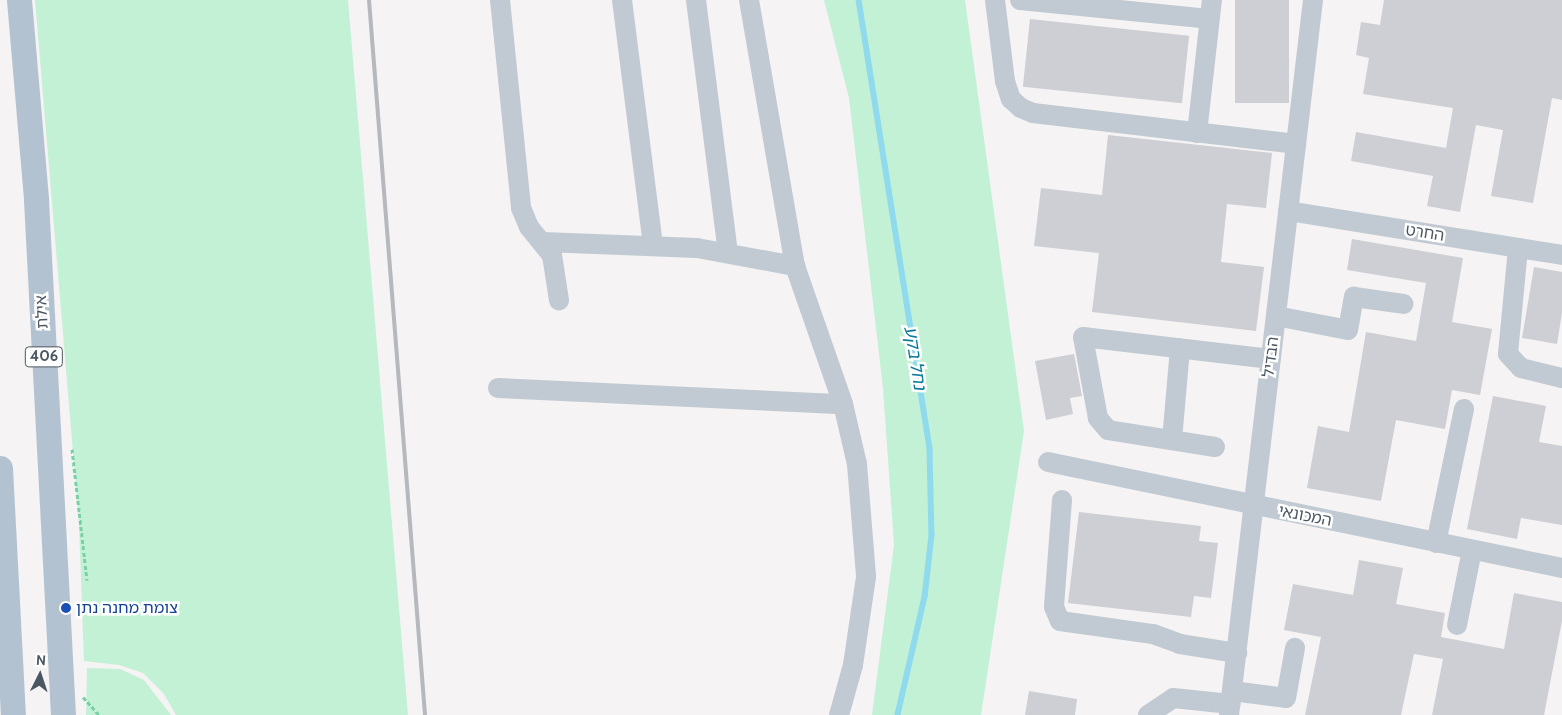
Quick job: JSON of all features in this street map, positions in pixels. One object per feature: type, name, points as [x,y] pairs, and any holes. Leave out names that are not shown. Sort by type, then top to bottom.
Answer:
[{"type":"main road","name":"אילת","points":[[19,0],[36,200],[63,715]]},
{"type":"main road","points":[[0,468],[13,715]]},
{"type":"street","points":[[500,0],[521,208],[529,227],[543,242],[554,260],[559,300]]},
{"type":"street","points":[[622,0],[653,244]]},
{"type":"street","points":[[696,0],[728,252]]},
{"type":"street","points":[[749,0],[795,266],[843,404],[857,464],[866,577],[853,665],[839,712]]},
{"type":"street","points":[[995,0],[1005,81],[1011,99],[1021,108],[1034,113],[1296,144]]},
{"type":"street","points":[[1020,0],[1210,10],[1196,133]]},
{"type":"street","name":"הבדיל","points":[[1231,703],[1313,0]]},
{"type":"street","name":"החרט","points":[[1288,211],[1562,255]]},
{"type":"street","points":[[543,242],[653,244],[728,252],[795,266]]},
{"type":"street","points":[[1518,248],[1508,354],[1521,368],[1562,378]]},
{"type":"street","points":[[1276,316],[1348,330],[1354,297],[1404,304]]},
{"type":"street","points":[[1215,447],[1108,430],[1098,418],[1083,337],[1271,358]]},
{"type":"street","points":[[1172,440],[1180,348]]},
{"type":"street","points":[[498,388],[843,404]]},
{"type":"street","points":[[1436,543],[1464,409]]},
{"type":"street","name":"המכונאי","points":[[1048,462],[1253,506],[1562,568]]},
{"type":"street","points":[[1062,500],[1054,606],[1060,621],[1154,634],[1180,644],[1237,653]]},
{"type":"street","points":[[1457,625],[1472,550]]},
{"type":"street","points":[[1148,715],[1172,698],[1231,703],[1286,698],[1295,648]]},
{"type":"green space","points":[[35,0],[348,0],[408,715],[176,715],[164,694],[143,673],[119,665],[84,661],[79,524]]},
{"type":"green space","points":[[824,0],[965,0],[1024,431],[981,715],[872,715],[894,545],[883,388],[849,98]]},
{"type":"green space","points":[[87,668],[120,669],[144,680],[171,715],[86,715]]},
{"type":"building","points":[[1235,0],[1289,0],[1289,103],[1235,103]]},
{"type":"building","points":[[1384,0],[1562,0],[1562,100],[1552,98],[1533,203],[1491,196],[1503,130],[1476,125],[1460,212],[1427,206],[1433,176],[1351,161],[1356,132],[1446,148],[1453,108],[1363,94],[1369,58],[1356,55],[1361,22],[1380,25]]},
{"type":"building","points":[[1030,19],[1189,36],[1182,103],[1023,87]]},
{"type":"building","points":[[1108,135],[1272,153],[1266,208],[1227,204],[1221,262],[1264,267],[1256,331],[1092,312],[1099,253],[1034,246],[1041,188],[1102,195]]},
{"type":"building","points":[[1352,239],[1463,258],[1452,322],[1492,329],[1480,395],[1452,390],[1445,429],[1396,420],[1381,501],[1307,488],[1318,426],[1349,432],[1366,332],[1416,341],[1426,283],[1347,270]]},
{"type":"building","points":[[1534,267],[1562,272],[1562,313],[1557,344],[1522,338]]},
{"type":"building","points":[[1074,354],[1082,396],[1070,398],[1073,414],[1046,420],[1035,361]]},
{"type":"building","points":[[1493,396],[1546,406],[1539,442],[1562,446],[1562,525],[1521,518],[1517,539],[1467,529]]},
{"type":"building","points":[[1079,512],[1201,526],[1199,541],[1218,543],[1211,598],[1194,596],[1191,617],[1068,603]]},
{"type":"building","points":[[1359,560],[1403,568],[1396,604],[1445,613],[1441,637],[1504,649],[1514,593],[1562,602],[1562,621],[1544,715],[1432,715],[1443,659],[1414,654],[1401,715],[1305,715],[1321,637],[1284,630],[1293,584],[1353,595]]},
{"type":"building","points":[[1029,691],[1077,699],[1075,715],[1025,715]]},
{"type":"waterway","name":"נחל בקע","points":[[859,0],[930,449],[932,535],[925,597],[898,715]]},
{"type":"railway","points":[[369,0],[425,715]]},
{"type":"place","name":"צומת מחנה נתן","points":[[66,608]]}]
